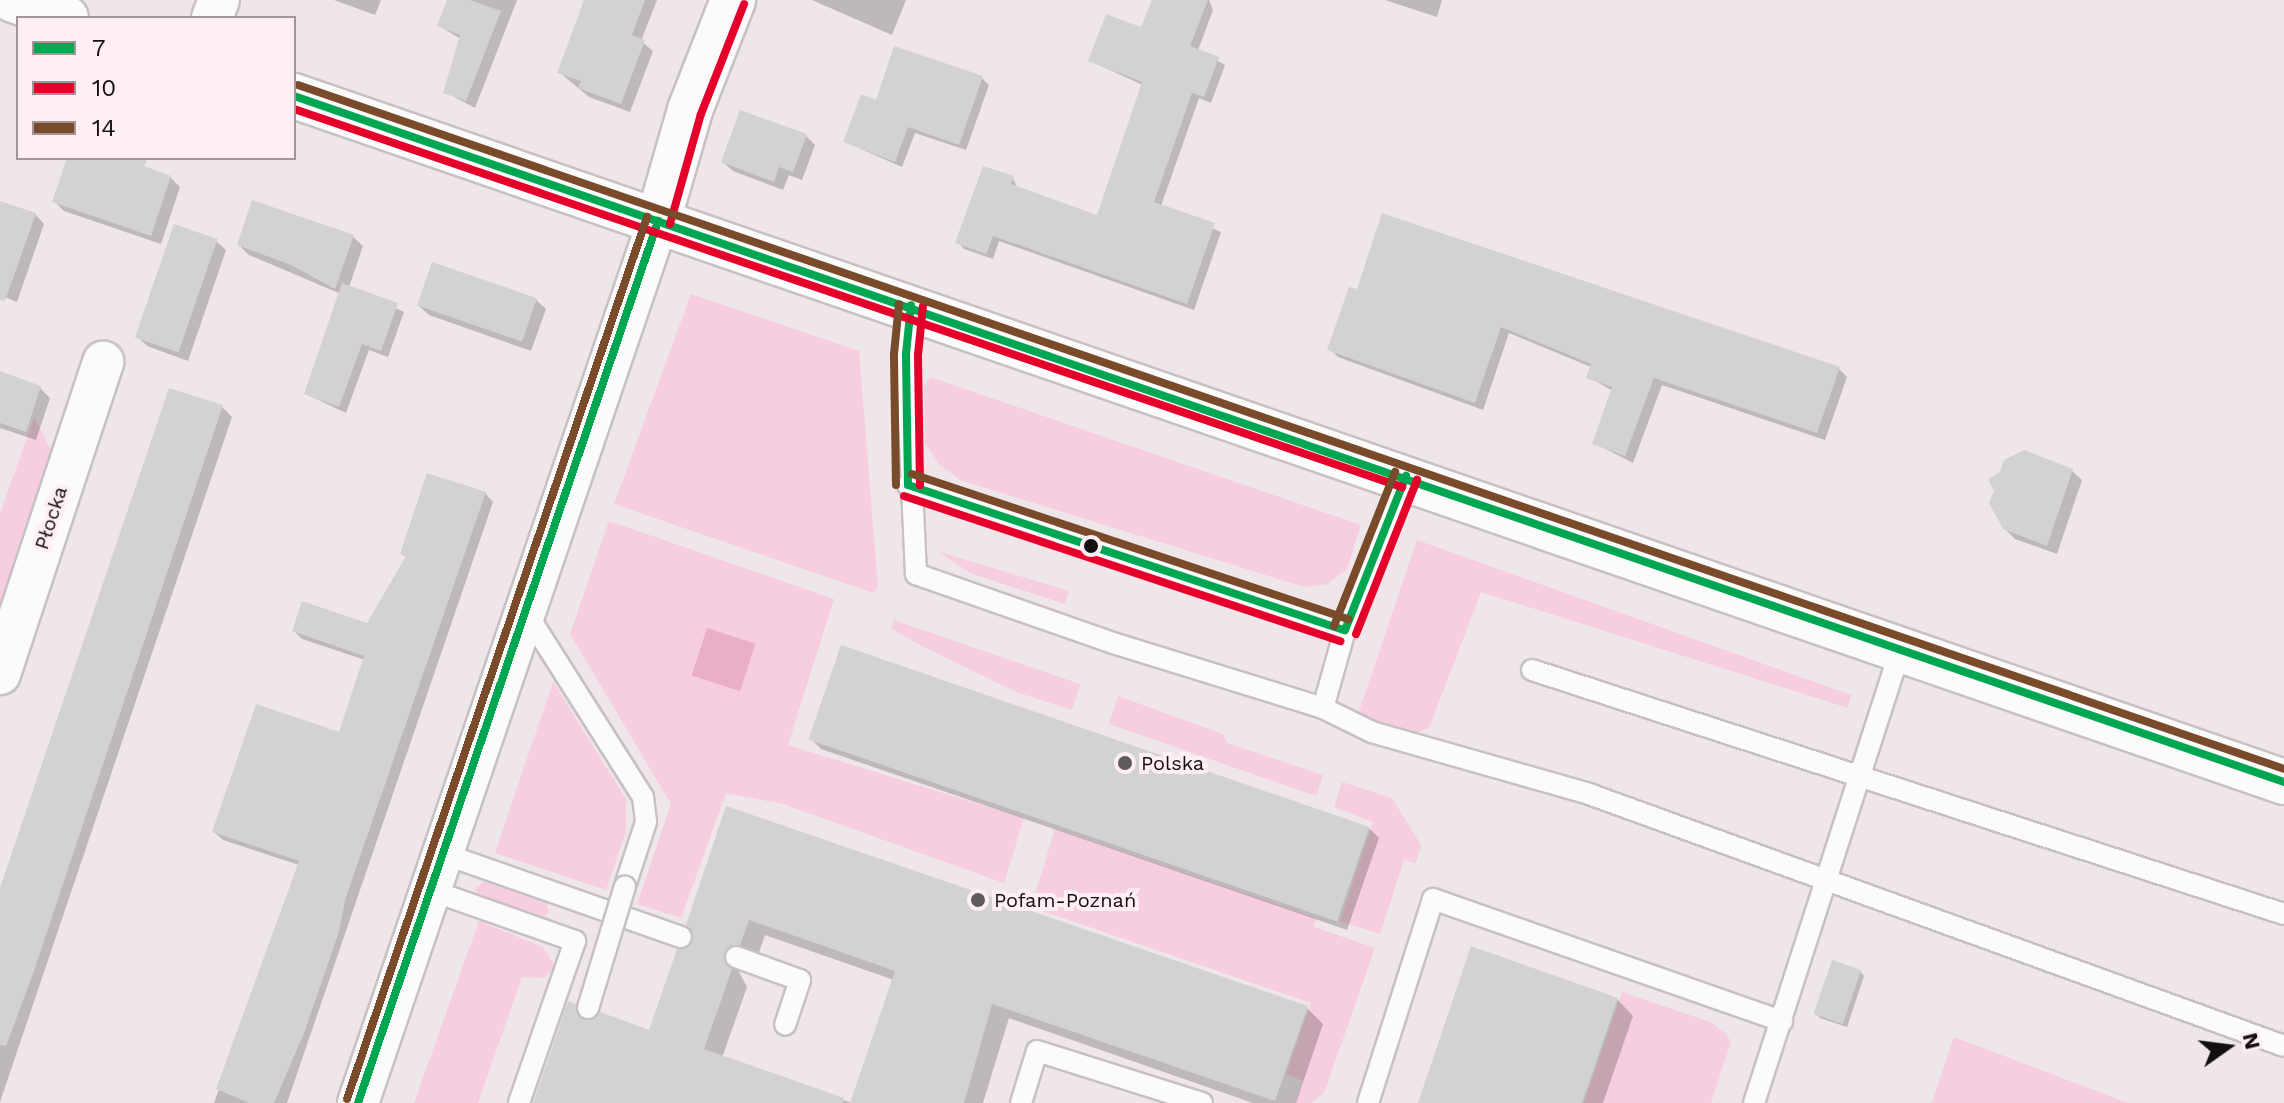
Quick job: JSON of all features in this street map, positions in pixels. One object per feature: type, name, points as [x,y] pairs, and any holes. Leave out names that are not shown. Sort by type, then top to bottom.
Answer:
[{"type":"street","points":[[13,0],[60,16]]},
{"type":"street","points":[[358,1103],[658,221],[690,110],[733,0]]},
{"type":"street","points":[[296,97],[911,305],[2284,782]]},
{"type":"street","name":"Płocka","points":[[0,674],[103,362]]},
{"type":"lane","points":[[911,305],[906,354],[908,485],[916,574],[1113,643],[1323,708],[1372,732],[1589,794],[2284,1046]]},
{"type":"lane","points":[[1323,708],[1345,630],[1406,476]]},
{"type":"lane","points":[[908,485],[1092,542],[1345,630]]},
{"type":"lane","points":[[525,611],[643,797],[646,822],[588,1008]]},
{"type":"lane","points":[[1754,1103],[1829,881],[1901,648]]},
{"type":"lane","points":[[1532,670],[2284,914]]},
{"type":"lane","points":[[444,854],[681,937]]},
{"type":"lane","points":[[430,890],[575,941],[519,1103]]},
{"type":"lane","points":[[1368,1103],[1433,899],[1782,1021]]},
{"type":"lane","points":[[736,957],[800,980],[785,1025]]},
{"type":"lane","points":[[1021,1103],[1037,1051],[1202,1103]]},
{"type":"shaded area","points":[[691,294],[859,351],[878,587],[873,593],[614,504]]},
{"type":"shaded area","points":[[930,377],[1361,525],[1347,569],[1328,584],[1304,587],[960,480],[940,465],[925,443],[924,386]]},
{"type":"shaded area","points":[[34,417],[57,461],[0,626],[0,514]]},
{"type":"shaded area","points":[[609,521],[834,599],[788,745],[1024,818],[1004,883],[783,804],[726,793],[681,918],[637,904],[671,804],[570,634]]},
{"type":"shaded area","points":[[1417,540],[1851,695],[1848,708],[1481,592],[1429,728],[1412,734],[1358,714]]},
{"type":"shaded area","points":[[937,551],[1069,591],[1065,604],[970,573]]},
{"type":"shaded area","points":[[894,620],[1080,684],[1072,710],[1016,692],[918,644],[891,628]]},
{"type":"shaded area","points":[[707,628],[756,644],[740,691],[692,676]]},
{"type":"shaded area","points":[[553,682],[626,799],[626,831],[606,890],[495,853]]},
{"type":"shaded area","points":[[1118,696],[1223,734],[1227,743],[1323,775],[1316,796],[1109,724]]},
{"type":"shaded area","points":[[1342,782],[1392,798],[1421,845],[1416,863],[1404,860],[1380,934],[1340,921],[1373,822],[1334,807]]},
{"type":"shaded area","points":[[1055,829],[1316,918],[1314,927],[1375,948],[1324,1093],[1311,1103],[1295,1103],[1303,1081],[1286,1074],[1311,1003],[1031,907]]},
{"type":"shaded area","points":[[484,882],[546,903],[549,912],[543,918],[479,897],[475,888]]},
{"type":"shaded area","points":[[479,921],[543,947],[555,966],[544,978],[522,977],[478,1103],[414,1103]]},
{"type":"shaded area","points":[[1622,992],[1710,1022],[1726,1034],[1731,1042],[1711,1103],[1584,1103]]},
{"type":"shaded area","points":[[1954,1037],[2128,1103],[1932,1103]]},
{"type":"building","points":[[447,0],[470,0],[501,11],[466,101],[443,93],[460,35],[437,26]]},
{"type":"building","points":[[584,0],[645,0],[632,35],[645,40],[621,104],[578,88],[581,81],[557,73]]},
{"type":"building","points":[[1152,0],[1208,0],[1190,46],[1219,57],[1204,97],[1192,93],[1154,202],[1215,223],[1187,304],[993,236],[986,254],[955,243],[983,166],[1014,176],[1011,184],[1097,215],[1142,82],[1088,61],[1106,14],[1141,27]]},
{"type":"building","points":[[894,46],[983,76],[959,145],[908,127],[895,162],[843,142],[861,94],[876,100]]},
{"type":"building","points":[[740,110],[807,134],[793,172],[779,167],[774,182],[721,162]]},
{"type":"building","points":[[66,160],[147,160],[144,166],[171,176],[151,236],[52,202]]},
{"type":"building","points":[[252,200],[354,235],[335,289],[291,265],[237,245]]},
{"type":"building","points":[[0,201],[36,213],[5,301],[0,300]]},
{"type":"building","points":[[1382,213],[1840,367],[1817,433],[1654,378],[1625,456],[1592,444],[1612,387],[1586,378],[1591,364],[1501,327],[1475,403],[1327,350],[1349,287],[1357,289]]},
{"type":"building","points":[[174,224],[217,239],[178,352],[135,337]]},
{"type":"building","points":[[432,262],[537,298],[522,342],[417,305]]},
{"type":"building","points":[[342,283],[398,303],[381,351],[362,344],[339,407],[304,394]]},
{"type":"building","points":[[0,371],[41,386],[26,432],[0,423]]},
{"type":"building","points":[[169,388],[223,405],[34,971],[6,1046],[0,1045],[0,888]]},
{"type":"building","points":[[2024,450],[2073,469],[2047,546],[2003,529],[1989,503],[1994,491],[1988,479],[2000,472],[2004,460]]},
{"type":"building","points":[[427,473],[486,492],[345,900],[339,932],[304,1033],[274,1103],[249,1103],[216,1089],[299,861],[212,832],[256,704],[339,732],[364,656],[292,631],[302,601],[367,623],[406,556],[400,554]]},
{"type":"building","points":[[841,645],[1370,827],[1337,922],[808,740]]},
{"type":"building","points":[[726,806],[1308,1006],[1275,1101],[992,1004],[964,1103],[850,1103],[895,971],[749,920],[740,945],[724,953],[732,969],[704,1049],[844,1098],[843,1103],[533,1103],[568,1001],[576,1004],[584,1020],[600,1012],[649,1030],[677,949],[693,942],[686,925]]},
{"type":"building","points":[[1471,946],[1618,998],[1582,1103],[1418,1103]]},
{"type":"building","points":[[1832,960],[1861,970],[1843,1024],[1813,1014]]},
{"type":"transit line","name":"10","points":[[670,224],[701,114],[744,4]]},
{"type":"transit line","name":"14","points":[[298,85],[2284,769]]},
{"type":"transit line","name":"7","points":[[296,97],[2284,782]]},
{"type":"transit line","name":"10","points":[[296,110],[1402,487]]},
{"type":"transit line","name":"14","points":[[347,1099],[647,217]]},
{"type":"transit line","name":"7","points":[[358,1103],[658,221]]},
{"type":"transit line","name":"14","points":[[896,485],[894,354],[899,304]]},
{"type":"transit line","name":"7","points":[[908,485],[906,354],[911,305]]},
{"type":"transit line","name":"10","points":[[920,485],[918,355],[923,306]]},
{"type":"transit line","name":"14","points":[[1334,626],[1395,472]]},
{"type":"transit line","name":"14","points":[[912,474],[1349,619]]},
{"type":"transit line","name":"7","points":[[1345,630],[1406,476]]},
{"type":"transit line","name":"10","points":[[1356,634],[1417,480]]},
{"type":"transit line","name":"7","points":[[908,485],[1345,630]]},
{"type":"transit line","name":"10","points":[[904,496],[1341,641]]},
{"type":"place","name":"Polska","points":[[1125,763]]},
{"type":"place","name":"Pofam-Poznań","points":[[978,900]]}]
